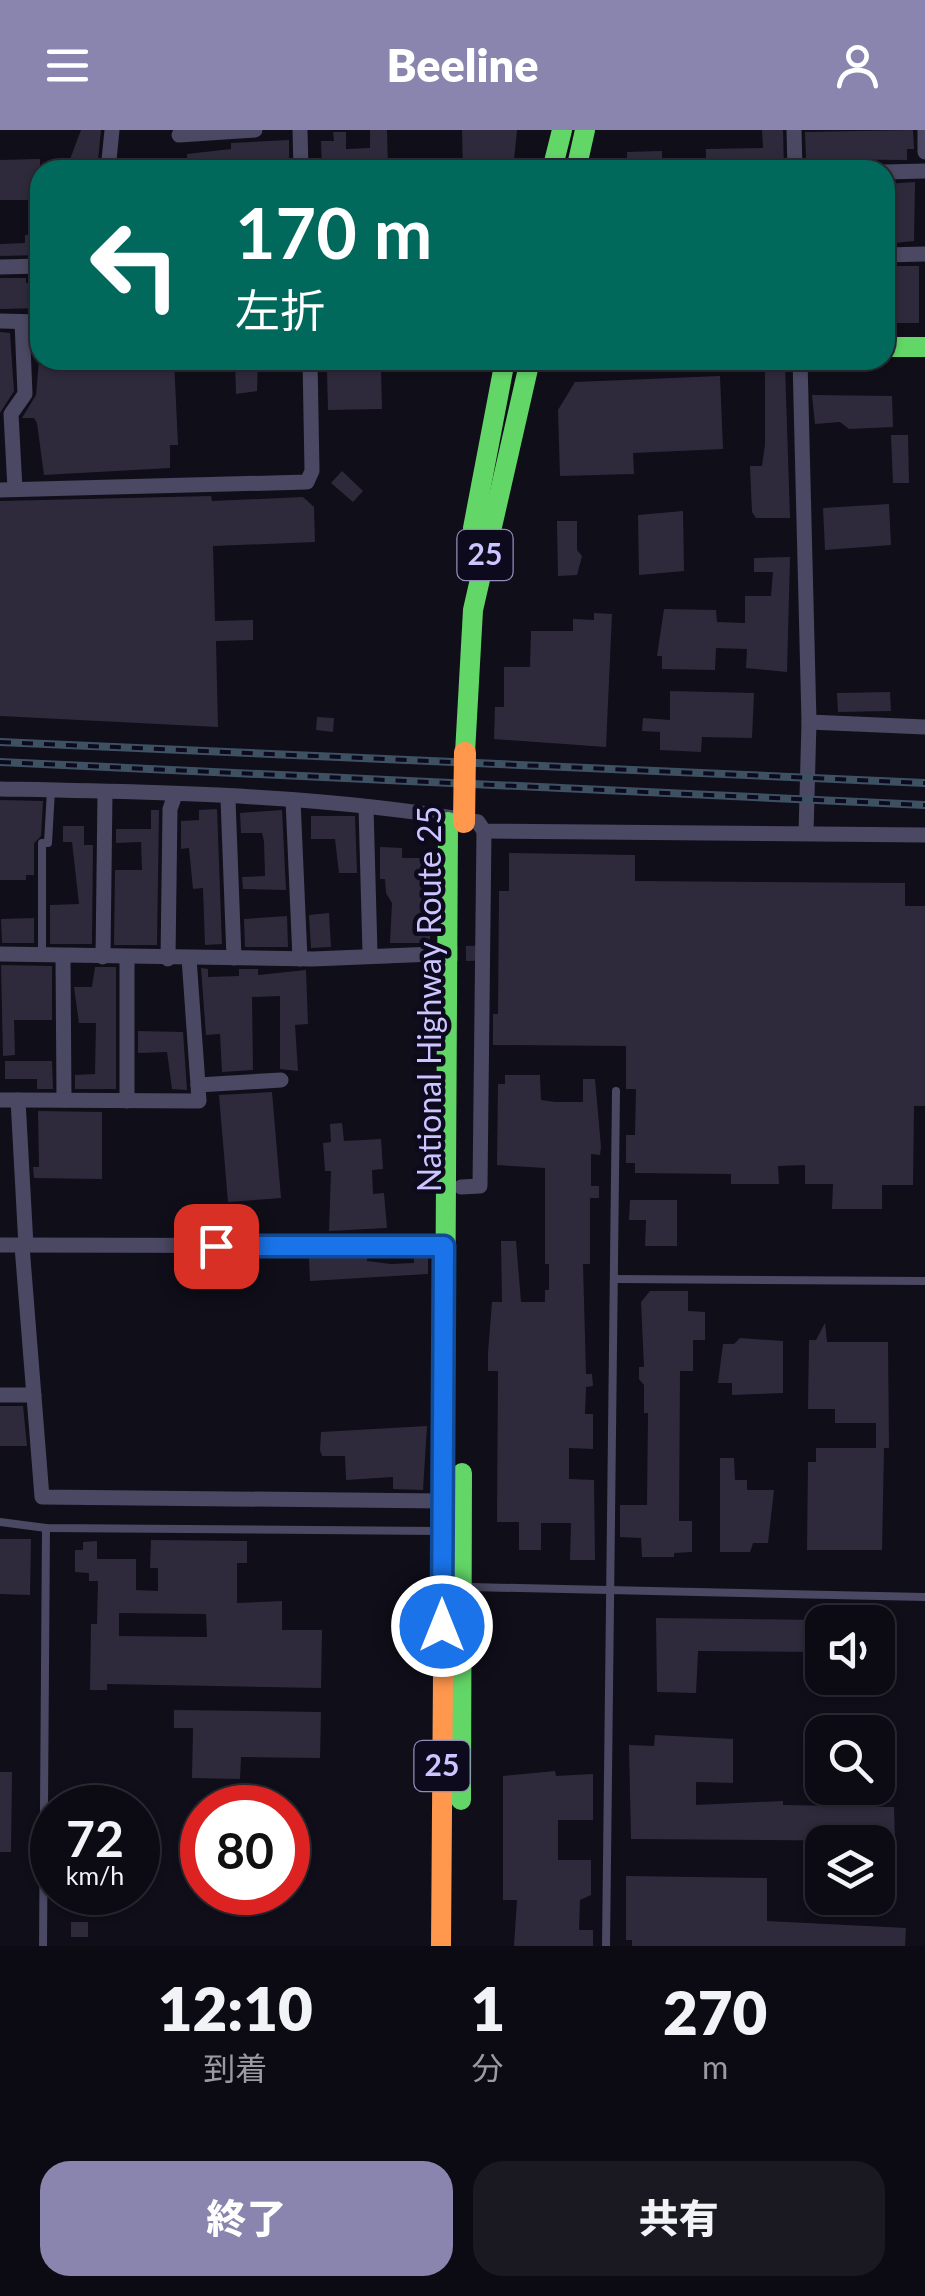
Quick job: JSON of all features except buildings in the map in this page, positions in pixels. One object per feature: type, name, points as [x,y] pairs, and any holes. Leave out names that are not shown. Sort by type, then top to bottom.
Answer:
[{"type":"main road","points":[[536,160],[544,130]]},
{"type":"main road","points":[[554,160],[562,130]]},
{"type":"main road","points":[[578,160],[585,130]]},
{"type":"main road","points":[[594,160],[602,130]]},
{"type":"main road","points":[[895,347],[925,348]]},
{"type":"main road","name":"25","points":[[472,532],[463,506],[489,370]]},
{"type":"main road","name":"National Highway Route 25","points":[[441,1946],[461,1187],[466,825],[457,753],[461,592],[503,370]]},
{"type":"main road","name":"National Highway Route 25","points":[[457,753],[474,610],[528,370]]},
{"type":"main road","name":"25","points":[[494,516],[506,510],[543,370]]},
{"type":"main road","name":"National Highway Route 25","points":[[460,1946],[452,1586],[442,1531],[442,1502],[444,1246],[466,825]]},
{"type":"street","points":[[109,160],[111,130]]},
{"type":"street","points":[[179,135],[255,130]]},
{"type":"street","points":[[300,130],[301,160]]},
{"type":"street","points":[[794,130],[795,160]]},
{"type":"street","points":[[925,130],[925,152]]},
{"type":"street","points":[[895,172],[925,172]]},
{"type":"street","points":[[895,254],[925,254]]},
{"type":"street","points":[[0,266],[30,266]]},
{"type":"street","points":[[0,322],[30,322]]},
{"type":"street","points":[[22,322],[25,394],[11,414],[8,489],[308,482],[312,472],[310,370]]},
{"type":"street","points":[[801,370],[806,436],[810,722],[806,833]]},
{"type":"street","points":[[810,722],[925,726]]},
{"type":"street","points":[[0,789],[292,800],[478,822],[466,825]]},
{"type":"street","points":[[103,957],[106,793]]},
{"type":"street","points":[[168,958],[170,808],[174,796]]},
{"type":"street","points":[[228,799],[234,958]]},
{"type":"street","points":[[292,800],[300,958]]},
{"type":"street","points":[[366,807],[370,953]]},
{"type":"street","points":[[466,825],[925,836]]},
{"type":"street","points":[[0,954],[127,958],[434,954]]},
{"type":"street","points":[[64,956],[64,1100]]},
{"type":"street","points":[[127,958],[128,1101]]},
{"type":"street","points":[[0,1100],[199,1101],[189,958]]},
{"type":"street","points":[[198,1085],[281,1080]]},
{"type":"street","points":[[18,1100],[42,1497],[442,1502]]},
{"type":"street","points":[[0,1245],[444,1246]]},
{"type":"street","points":[[0,1395],[34,1395]]},
{"type":"lane","points":[[42,956],[42,842],[48,842],[51,790]]},
{"type":"lane","points":[[606,1946],[616,1091]]},
{"type":"lane","points":[[615,1279],[925,1281]]},
{"type":"lane","points":[[0,1522],[46,1528],[442,1531]]},
{"type":"lane","points":[[43,1946],[46,1528]]},
{"type":"lane","points":[[452,1586],[925,1597]]},
{"type":"tunnel","points":[[443,954],[482,953]]},
{"type":"railway","points":[[0,742],[925,783]]},
{"type":"railway","points":[[0,762],[925,805]]},
{"type":"traffic: fast","points":[[554,160],[562,130]]},
{"type":"traffic: fast","points":[[578,160],[585,130]]},
{"type":"traffic: fast","points":[[895,347],[925,347]]},
{"type":"traffic: fast","points":[[473,528],[503,370]]},
{"type":"traffic: fast","points":[[465,753],[473,610],[528,370]]},
{"type":"traffic: fast","points":[[444,1539],[448,822]]},
{"type":"traffic: fast","points":[[461,1800],[462,1473]]},
{"type":"traffic: slow","points":[[464,822],[465,753]]},
{"type":"traffic: slow","points":[[441,1946],[444,1539]]},
{"type":"route","points":[[216,1246],[444,1246],[442,1626]]}]
